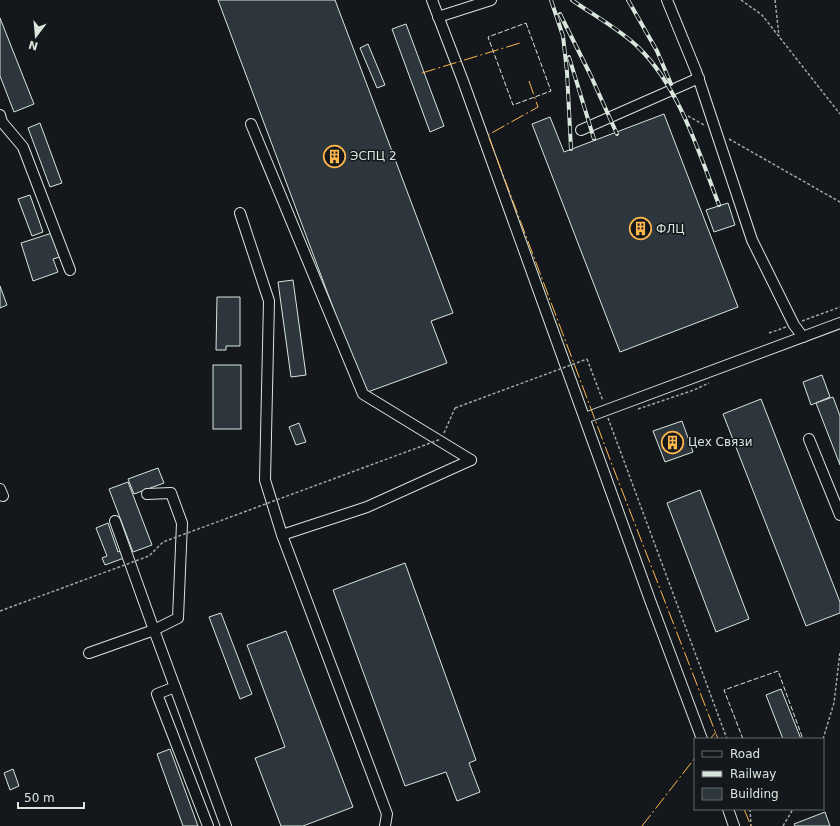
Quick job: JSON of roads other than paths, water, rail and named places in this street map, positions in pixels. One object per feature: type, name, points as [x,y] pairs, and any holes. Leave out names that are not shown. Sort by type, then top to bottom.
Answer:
[{"type":"street","points":[[432,0],[702,738]]},
{"type":"street","points":[[438,17],[491,0]]},
{"type":"street","points":[[667,0],[698,78],[752,240],[794,325],[804,337]]},
{"type":"street","points":[[581,130],[698,78]]},
{"type":"street","points":[[0,115],[2,122],[23,147],[70,270]]},
{"type":"street","points":[[251,124],[363,394],[471,460],[367,507],[282,535]]},
{"type":"street","points":[[240,213],[270,301],[265,480],[282,535],[387,814],[385,826]]},
{"type":"street","points":[[585,418],[840,323]]},
{"type":"street","points":[[809,439],[840,515]]},
{"type":"street","points":[[89,653],[154,630],[178,618],[182,523],[171,493],[147,494]]},
{"type":"street","points":[[115,521],[226,826]]},
{"type":"street","points":[[175,687],[157,694],[208,826]]},
{"type":"street","points":[[728,810],[734,826]]},
{"type":"railway","points":[[551,0],[563,36],[567,72],[571,149]]},
{"type":"railway","points":[[572,0],[632,41],[653,64],[666,82],[677,101],[719,205]]},
{"type":"railway","points":[[628,0],[657,51],[671,84]]},
{"type":"railway","points":[[560,14],[590,74],[617,134]]},
{"type":"railway","points":[[569,57],[594,139]]},
{"type":"place","name":"ЭСПЦ 2","points":[[335,156]]},
{"type":"place","name":"ФЛЦ","points":[[641,229]]},
{"type":"place","name":"Цех Связи","points":[[673,442]]}]
